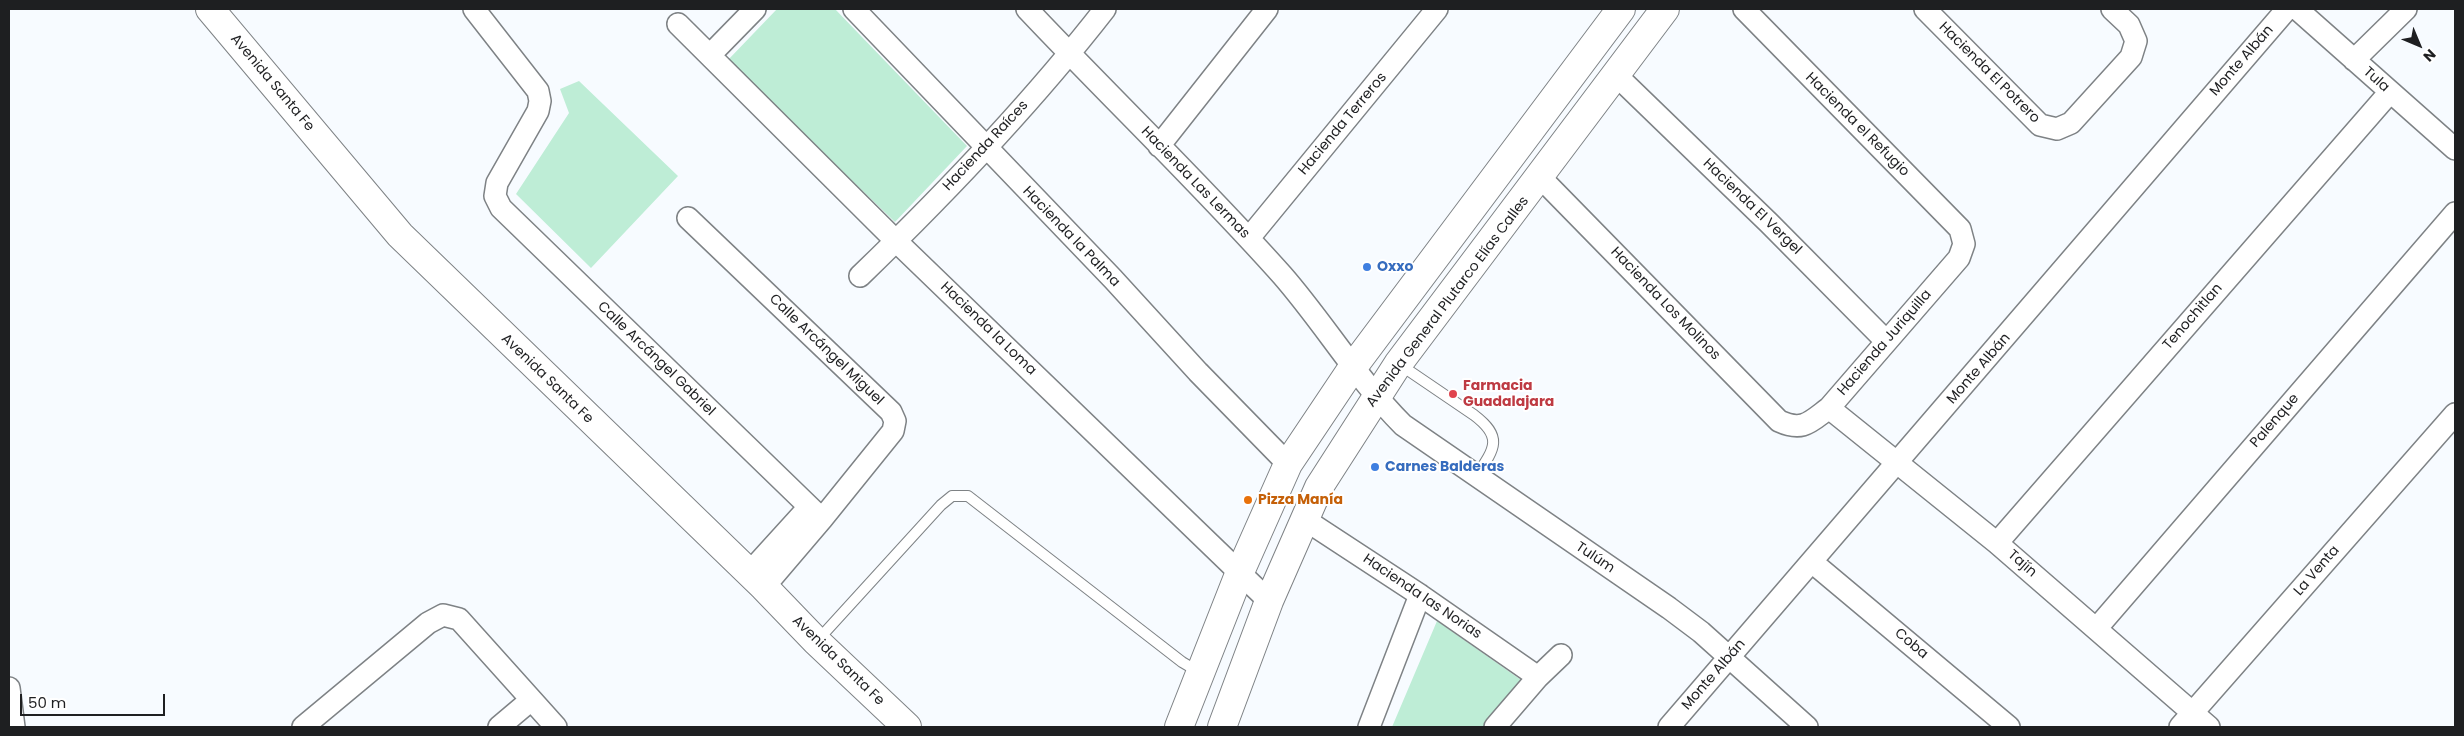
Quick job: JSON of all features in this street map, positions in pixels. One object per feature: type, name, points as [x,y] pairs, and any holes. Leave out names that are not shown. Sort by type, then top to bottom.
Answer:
[{"type":"street","name":"Avenida Santa Fe","points":[[210,9],[400,235],[756,580],[816,642],[907,727]]},
{"type":"street","name":"Calle Arcángel Gabriel","points":[[474,9],[538,91],[540,101],[538,111],[497,183],[495,196],[501,208],[816,513]]},
{"type":"street","points":[[710,55],[755,9]]},
{"type":"street","name":"Hacienda la Palma","points":[[854,9],[1112,279],[1198,372],[1288,464]]},
{"type":"street","name":"Hacienda Las Lermas","points":[[1028,9],[1249,238],[1310,307],[1375,398]]},
{"type":"street","name":"Hacienda Raíces","points":[[860,276],[986,148],[1070,54],[1105,9]]},
{"type":"street","points":[[1159,146],[1268,9]]},
{"type":"street","name":"Hacienda Terreros","points":[[1249,238],[1437,9]]},
{"type":"street","name":"Avenida General Plutarco Elías Calles","points":[[1222,727],[1269,601],[1319,487],[1398,364],[1665,9]]},
{"type":"street","name":"Hacienda el Refugio","points":[[1744,9],[1960,229],[1964,244]]},
{"type":"street","name":"Hacienda El Potrero","points":[[1925,9],[2040,125],[2057,129],[2071,123],[2131,57],[2136,41],[2128,24],[2112,9]]},
{"type":"street","name":"Monte Albán","points":[[1669,727],[2287,9]]},
{"type":"street","name":"Tula","points":[[2297,9],[2455,149]]},
{"type":"street","points":[[2354,60],[2406,9]]},
{"type":"street","points":[[1179,727],[1240,572],[1288,464],[1353,367],[1618,13],[1643,40]]},
{"type":"street","name":"Hacienda la Loma","points":[[678,24],[896,241],[1269,601]]},
{"type":"street","name":"Hacienda El Vergel","points":[[1616,75],[1769,223],[1886,341]]},
{"type":"street","name":"Tenochitlan","points":[[1998,543],[2390,92]]},
{"type":"street","name":"Hacienda Los Molinos","points":[[1540,177],[1779,421],[1793,427]]},
{"type":"street","name":"Palenque","points":[[2096,629],[2455,213]]},
{"type":"street","name":"Calle Arcángel Miguel","points":[[688,218],[891,412],[895,421],[893,431],[756,580]]},
{"type":"street","name":"Hacienda Juriquilla","points":[[1793,427],[1806,425],[1829,408],[1959,258],[1964,244]]},
{"type":"street","name":"Tulúm","points":[[1375,398],[1403,425],[1670,608],[1730,657],[1807,727]]},
{"type":"street","name":"Tajín","points":[[1829,408],[1998,543],[2096,629],[2186,720],[2209,727]]},
{"type":"street","name":"La Venta","points":[[2186,720],[2455,414]]},
{"type":"street","name":"Hacienda las Norias","points":[[1304,519],[1420,595],[1538,677]]},
{"type":"street","name":"Coba","points":[[1812,562],[2009,727]]},
{"type":"street","points":[[1369,727],[1420,595]]},
{"type":"street","points":[[302,727],[428,623],[443,615],[460,619],[556,727]]},
{"type":"street","points":[[1495,727],[1538,677],[1561,655]]},
{"type":"street","points":[[9,688],[14,727]]},
{"type":"street","points":[[499,727],[531,700]]},
{"type":"lane","points":[[1398,364],[1474,415],[1485,424],[1493,435],[1494,445],[1477,476]]},
{"type":"lane","points":[[816,642],[941,505],[952,496],[968,496],[1182,662],[1200,672]]},
{"type":"green space","points":[[777,9],[835,9],[967,146],[895,222],[727,61]]},
{"type":"green space","points":[[579,81],[678,176],[591,268],[516,194],[569,113],[560,89]]},
{"type":"green space","points":[[1437,621],[1524,682],[1486,727],[1392,727]]},
{"type":"place","name":"Oxxo","points":[[1367,267]]},
{"type":"place","name":"Farmacia Guadalajara","points":[[1453,394]]},
{"type":"place","name":"Carnes Balderas","points":[[1375,467]]},
{"type":"place","name":"Pizza Manía","points":[[1248,500]]}]
